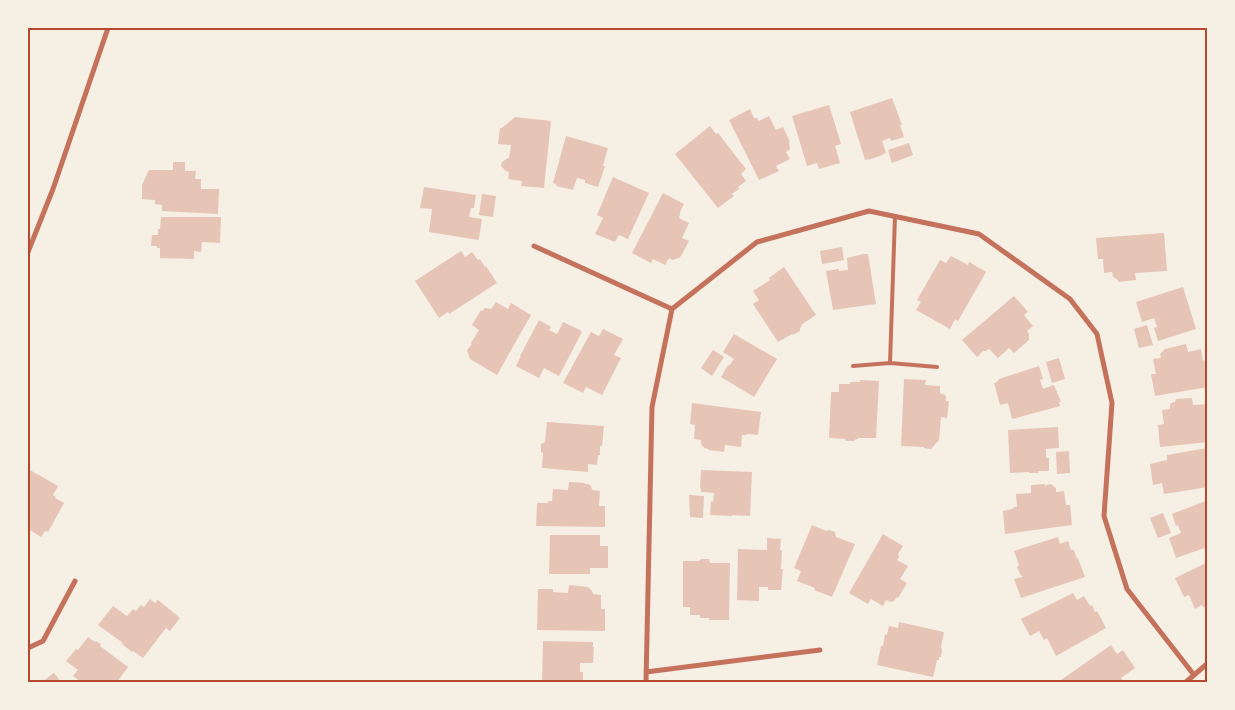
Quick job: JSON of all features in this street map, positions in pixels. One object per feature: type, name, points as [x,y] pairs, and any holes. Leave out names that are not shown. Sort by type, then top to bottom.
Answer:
[{"type":"street","points":[[28,252],[108,28]]},
{"type":"street","points":[[646,682],[652,407],[672,309],[757,242],[869,211],[979,234],[1070,299],[1097,334],[1112,403],[1104,516],[1127,589],[1194,675]]},
{"type":"street","points":[[534,246],[672,309]]},
{"type":"street","points":[[28,648],[43,641],[74,581]]},
{"type":"street","points":[[646,672],[820,650]]},
{"type":"street","points":[[1186,682],[1208,664]]},
{"type":"lane","points":[[890,363],[896,216]]},
{"type":"lane","points":[[853,366],[890,363],[937,368]]},
{"type":"building","points":[[892,98],[902,125],[900,125],[904,137],[891,141],[890,138],[882,141],[886,153],[865,160],[850,112]]},
{"type":"building","points":[[829,105],[841,144],[835,146],[840,163],[819,169],[817,163],[807,166],[792,116]]},
{"type":"building","points":[[750,109],[754,118],[757,118],[759,121],[769,116],[776,130],[783,127],[790,142],[790,149],[786,152],[790,159],[776,166],[779,171],[759,180],[729,120]]},
{"type":"building","points":[[515,117],[551,121],[544,188],[521,186],[522,181],[508,179],[509,172],[501,166],[502,162],[509,158],[511,145],[498,144],[500,128]]},
{"type":"building","points":[[710,126],[716,134],[718,133],[746,169],[741,174],[746,181],[732,194],[734,196],[718,208],[675,154]]},
{"type":"building","points":[[566,136],[608,148],[603,166],[605,166],[598,187],[577,178],[573,190],[556,186],[553,183]]},
{"type":"building","points":[[909,143],[913,155],[892,163],[888,150]]},
{"type":"building","points":[[173,162],[185,162],[185,171],[196,171],[195,179],[201,179],[201,189],[219,189],[218,214],[162,211],[162,205],[155,204],[155,200],[142,199],[142,185],[149,170],[173,170]]},
{"type":"building","points":[[613,177],[649,193],[628,239],[619,235],[615,242],[595,234],[603,218],[597,215]]},
{"type":"building","points":[[424,187],[476,195],[474,208],[471,208],[469,217],[482,219],[478,240],[429,232],[432,209],[420,208]]},
{"type":"building","points":[[663,193],[684,204],[679,218],[689,223],[682,238],[689,241],[681,256],[672,260],[669,258],[665,265],[653,259],[651,263],[632,253]]},
{"type":"building","points":[[482,194],[496,196],[493,217],[479,215]]},
{"type":"building","points":[[161,217],[221,217],[220,243],[202,242],[201,252],[194,251],[194,259],[160,258],[160,248],[151,246],[152,235],[158,235]]},
{"type":"building","points":[[1164,233],[1167,271],[1135,273],[1136,280],[1118,282],[1113,277],[1112,272],[1104,273],[1103,259],[1098,259],[1096,238]]},
{"type":"building","points":[[842,247],[844,260],[822,264],[820,251]]},
{"type":"building","points":[[461,251],[465,257],[472,252],[478,260],[480,259],[497,283],[449,314],[448,312],[439,318],[415,281]]},
{"type":"building","points":[[868,254],[876,304],[833,310],[826,271],[848,270],[847,258]]},
{"type":"building","points":[[951,256],[968,265],[969,262],[986,272],[958,321],[955,319],[950,329],[916,310],[921,302],[917,300],[940,260],[946,263]]},
{"type":"building","points":[[784,267],[816,315],[801,325],[800,331],[778,342],[753,304],[759,300],[753,291],[770,280],[769,278]]},
{"type":"building","points":[[1183,287],[1196,329],[1158,341],[1154,328],[1157,327],[1154,318],[1142,322],[1136,302]]},
{"type":"building","points":[[1014,296],[1028,312],[1024,315],[1033,326],[1027,331],[1029,340],[1014,353],[1009,348],[998,358],[989,349],[983,351],[977,357],[962,340]]},
{"type":"building","points":[[496,302],[508,309],[511,303],[531,315],[497,375],[470,359],[467,350],[479,330],[472,325],[481,310],[485,308],[491,309]]},
{"type":"building","points":[[539,320],[551,327],[549,330],[557,334],[563,322],[582,332],[559,376],[544,368],[539,378],[516,366]]},
{"type":"building","points":[[1147,325],[1153,345],[1139,348],[1134,329]]},
{"type":"building","points":[[603,329],[623,339],[614,355],[621,358],[602,395],[586,387],[583,393],[563,383],[591,332],[599,336]]},
{"type":"building","points":[[734,334],[777,359],[754,397],[721,377],[734,359],[723,352]]},
{"type":"building","points":[[1186,344],[1188,352],[1201,349],[1203,361],[1208,362],[1208,387],[1155,396],[1151,374],[1156,374],[1153,359],[1161,358],[1160,354],[1165,349]]},
{"type":"building","points":[[713,350],[724,357],[712,376],[701,368]]},
{"type":"building","points":[[1059,358],[1065,379],[1052,383],[1046,362]]},
{"type":"building","points":[[1039,366],[1043,379],[1040,380],[1043,389],[1054,385],[1061,402],[1059,402],[1060,406],[1012,419],[1008,403],[1000,405],[994,383],[999,379]]},
{"type":"building","points":[[904,379],[926,380],[925,385],[940,386],[940,393],[945,395],[946,401],[949,401],[947,418],[941,417],[939,440],[931,449],[901,446]]},
{"type":"building","points":[[860,380],[879,381],[876,438],[858,438],[854,441],[846,441],[845,439],[829,438],[831,392],[839,392],[839,384],[850,384],[850,382],[860,382]]},
{"type":"building","points":[[1192,398],[1193,405],[1208,404],[1208,442],[1160,447],[1158,425],[1164,424],[1162,410],[1170,409],[1170,404],[1175,402],[1176,399]]},
{"type":"building","points":[[692,403],[761,412],[758,435],[742,435],[741,447],[725,445],[724,452],[708,450],[701,444],[701,440],[694,439],[695,425],[690,424]]},
{"type":"building","points":[[547,422],[604,426],[602,446],[600,446],[597,465],[588,464],[588,472],[542,468],[543,453],[541,452],[541,444],[545,442]]},
{"type":"building","points":[[1058,427],[1059,448],[1046,449],[1046,458],[1049,458],[1049,471],[1010,473],[1008,430]]},
{"type":"building","points":[[1207,448],[1208,487],[1164,494],[1162,483],[1153,485],[1150,464],[1167,460],[1167,455]]},
{"type":"building","points":[[1069,451],[1070,473],[1057,474],[1056,452]]},
{"type":"building","points":[[28,469],[58,486],[53,495],[64,503],[48,532],[45,531],[41,537],[28,529]]},
{"type":"building","points":[[701,470],[752,472],[750,516],[710,515],[711,501],[713,502],[714,493],[701,492]]},
{"type":"building","points":[[569,482],[585,483],[591,486],[592,490],[600,491],[599,506],[605,506],[605,527],[536,526],[537,503],[552,501],[553,489],[568,490]]},
{"type":"building","points":[[1045,484],[1045,488],[1046,485],[1051,484],[1056,488],[1056,492],[1064,491],[1066,505],[1070,505],[1072,525],[1005,534],[1003,511],[1017,507],[1016,494],[1031,493],[1031,485]]},
{"type":"building","points":[[689,495],[704,496],[703,518],[690,517]]},
{"type":"building","points":[[1208,500],[1208,547],[1176,558],[1169,538],[1181,533],[1178,525],[1176,526],[1172,514]]},
{"type":"building","points":[[1163,513],[1171,533],[1158,538],[1150,518]]},
{"type":"building","points":[[812,525],[826,531],[835,532],[836,537],[855,544],[832,597],[797,581],[801,571],[794,568]]},
{"type":"building","points":[[883,534],[903,546],[897,560],[908,566],[900,579],[907,583],[898,598],[891,602],[886,600],[883,606],[871,599],[868,604],[849,593]]},
{"type":"building","points":[[550,535],[600,535],[600,546],[608,546],[608,568],[590,568],[590,574],[549,574]]},
{"type":"building","points":[[1058,537],[1060,544],[1068,541],[1071,550],[1074,550],[1078,558],[1085,577],[1021,598],[1014,579],[1023,577],[1017,567],[1019,565],[1014,551]]},
{"type":"building","points":[[767,538],[781,539],[781,569],[783,569],[781,590],[768,590],[768,587],[759,587],[759,601],[737,600],[738,549],[767,550]]},
{"type":"building","points":[[701,559],[709,559],[710,563],[730,563],[729,620],[700,618],[700,615],[690,615],[690,607],[683,607],[683,561],[699,561]]},
{"type":"building","points":[[1208,562],[1208,609],[1202,605],[1195,609],[1189,595],[1184,597],[1175,578]]},
{"type":"building","points":[[569,585],[588,587],[593,594],[601,595],[601,609],[605,609],[605,631],[537,630],[538,589],[553,589],[553,592],[568,593]]},
{"type":"building","points":[[1073,593],[1077,600],[1084,596],[1095,612],[1097,611],[1106,628],[1056,656],[1047,638],[1044,640],[1039,631],[1030,636],[1021,619]]},
{"type":"building","points":[[150,599],[155,603],[158,600],[180,618],[170,631],[166,628],[143,658],[132,652],[98,625],[113,606],[127,616],[133,609],[136,611],[141,605],[144,607]]},
{"type":"building","points":[[899,622],[944,632],[941,657],[937,660],[933,677],[877,665],[881,646],[883,646],[885,634],[887,635],[889,626],[898,628]]},
{"type":"building","points":[[88,637],[101,644],[100,646],[128,667],[117,682],[81,682],[73,676],[78,670],[66,661]]},
{"type":"building","points":[[543,641],[593,642],[593,663],[580,663],[580,672],[583,672],[583,682],[542,682]]},
{"type":"building","points":[[1111,645],[1117,654],[1123,650],[1135,668],[1121,678],[1124,682],[1063,682],[1061,680]]},
{"type":"building","points":[[54,673],[59,682],[42,682]]}]
